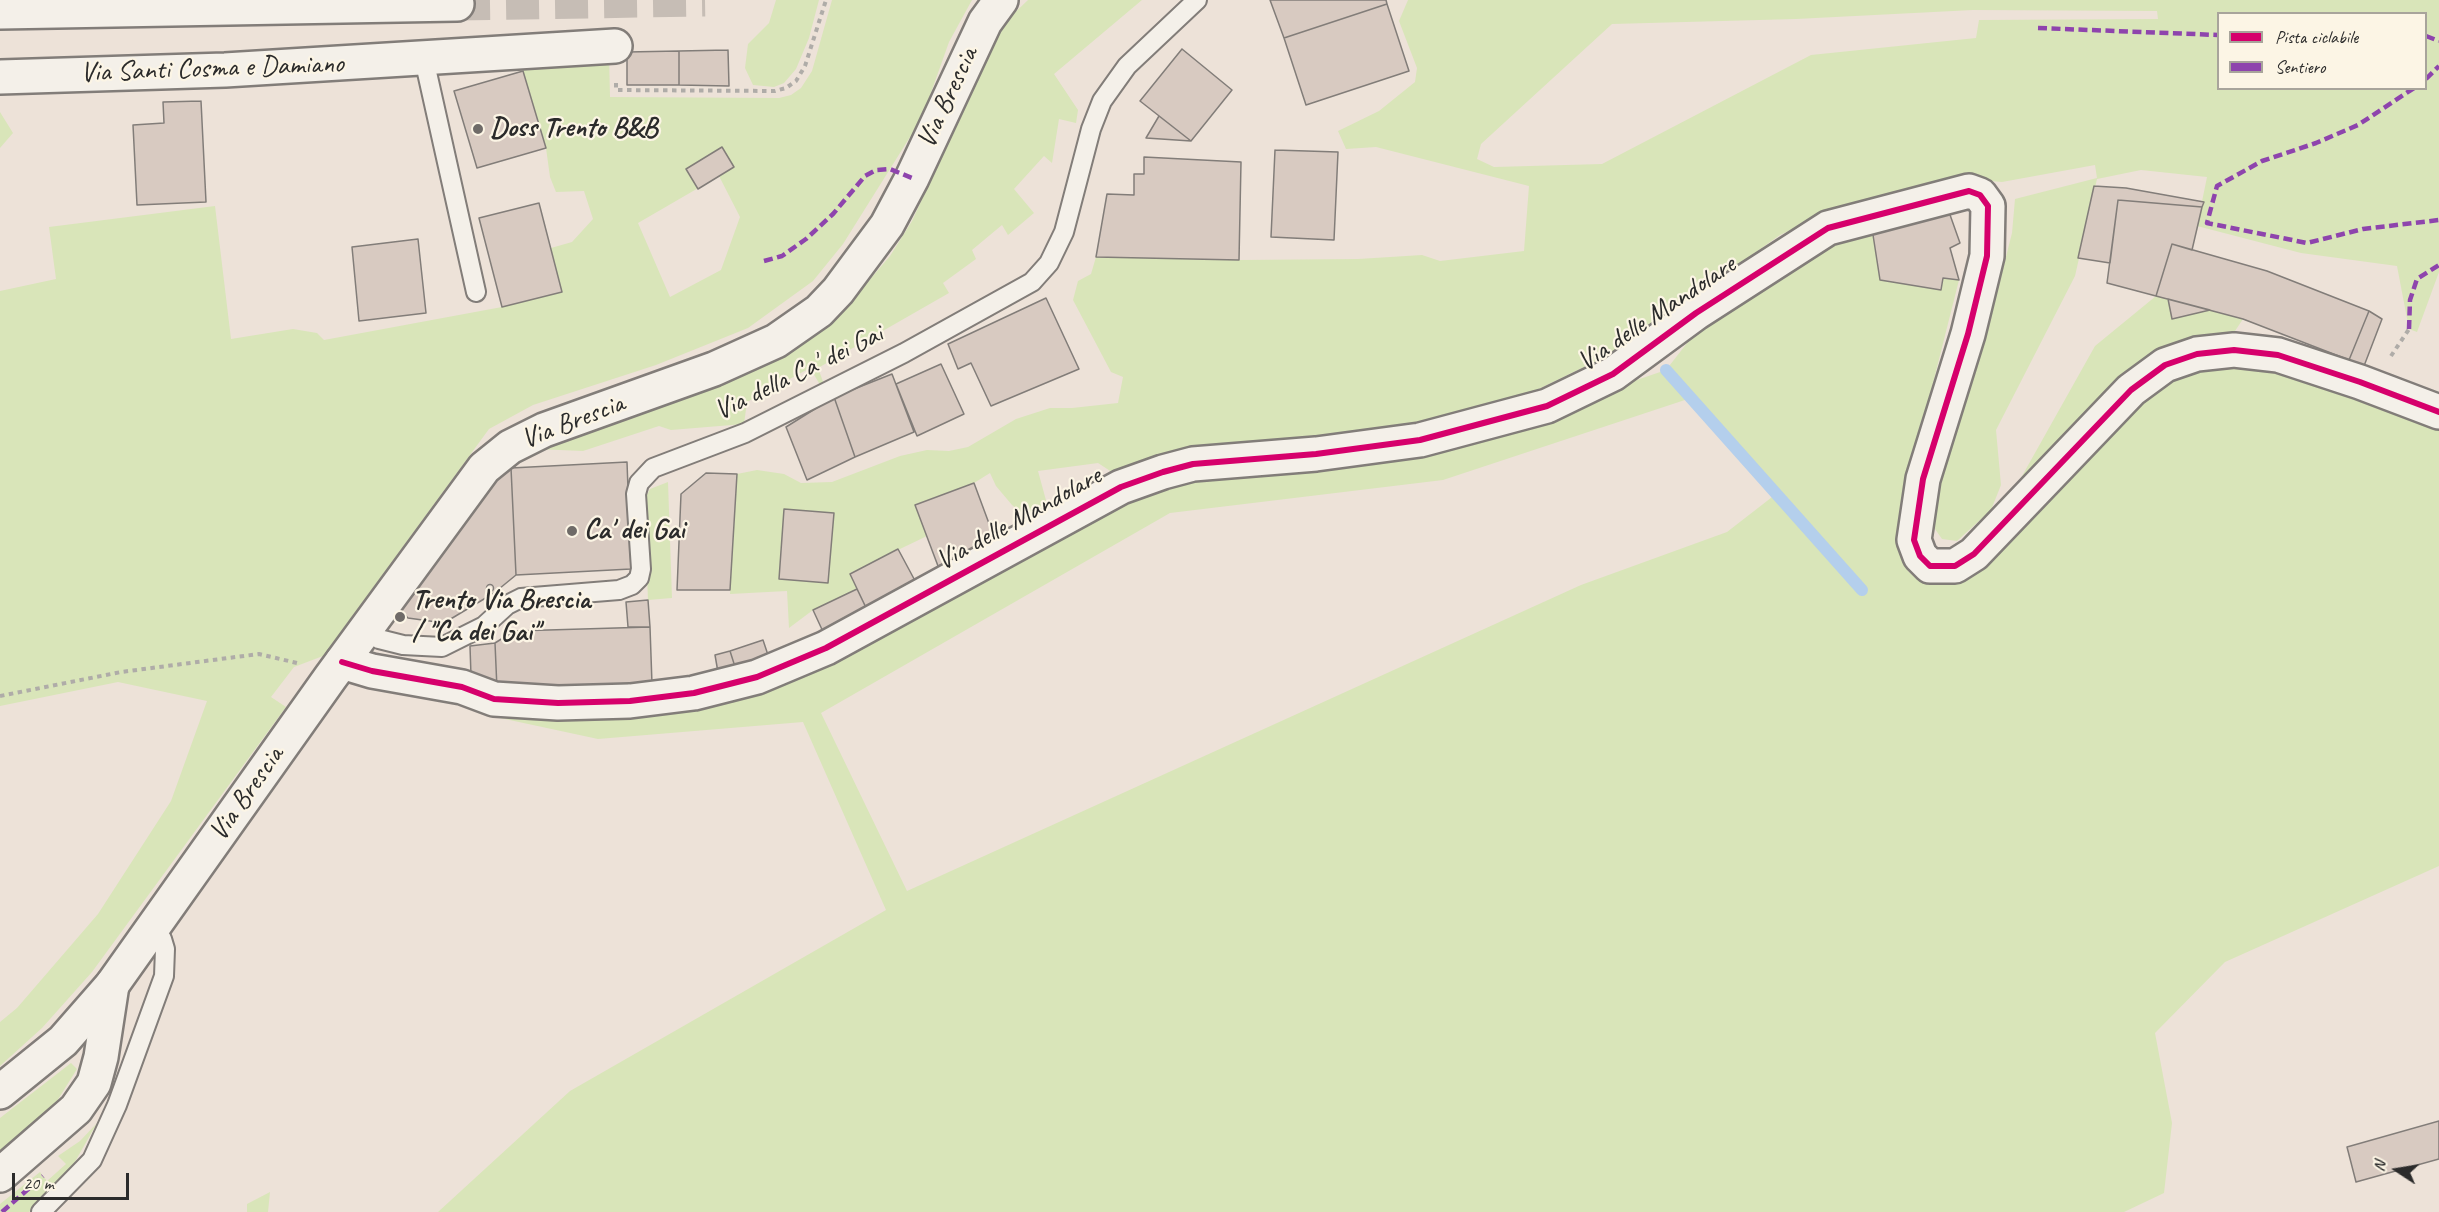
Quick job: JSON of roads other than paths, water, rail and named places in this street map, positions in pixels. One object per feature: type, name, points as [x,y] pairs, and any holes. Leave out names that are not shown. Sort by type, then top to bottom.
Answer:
[{"type":"main road","name":"Via Brescia","points":[[0,1092],[63,1041],[112,985],[342,662],[484,468],[510,447],[544,430],[714,369],[776,342],[819,311],[838,291],[887,225],[912,178],[985,22],[1001,0]]},
{"type":"main road","points":[[0,12],[457,4]]},
{"type":"main road","name":"Via Santi Cosma e Damiano","points":[[0,77],[225,70],[615,46]]},
{"type":"main road","name":"Via delle Mandolare","points":[[342,662],[372,671],[462,687],[495,699],[558,703],[630,700],[694,693],[757,677],[826,648],[1121,487],[1162,472],[1193,464],[1316,454],[1420,440],[1547,406],[1613,374],[1696,313],[1828,228],[1969,191],[1980,195],[1988,206],[1988,256],[1968,334],[1923,479],[1914,540],[1920,556],[1930,566],[1955,566],[1974,554],[2131,390],[2165,365],[2197,354],[2234,350],[2278,355],[2360,382],[2439,412]]},
{"type":"main road","points":[[0,1175],[76,1109],[94,1083],[101,1057],[112,985]]},
{"type":"lane","name":"Via della Ca' dei Gai","points":[[366,631],[379,639],[403,645],[442,647],[484,626],[507,605],[520,598],[619,590],[632,585],[639,578],[641,569],[636,494],[639,483],[653,468],[746,433],[904,353],[1032,282],[1048,263],[1064,232],[1076,196],[1091,129],[1102,101],[1127,66],[1197,0]]},
{"type":"lane","points":[[424,59],[476,292]]},
{"type":"lane","points":[[41,1212],[92,1160],[113,1114],[164,976],[165,949],[162,939],[151,930]]},
{"type":"waterway","points":[[1666,370],[1862,590]]},
{"type":"tunnel","points":[[457,4],[705,0]]},
{"type":"place","name":"Doss Trento B&B","points":[[478,129]]},
{"type":"place","name":"Ca' dei Gai","points":[[572,531]]},
{"type":"place","name":"Trento Via Brescia / \"Ca dei Gai\"","points":[[400,617]]}]
